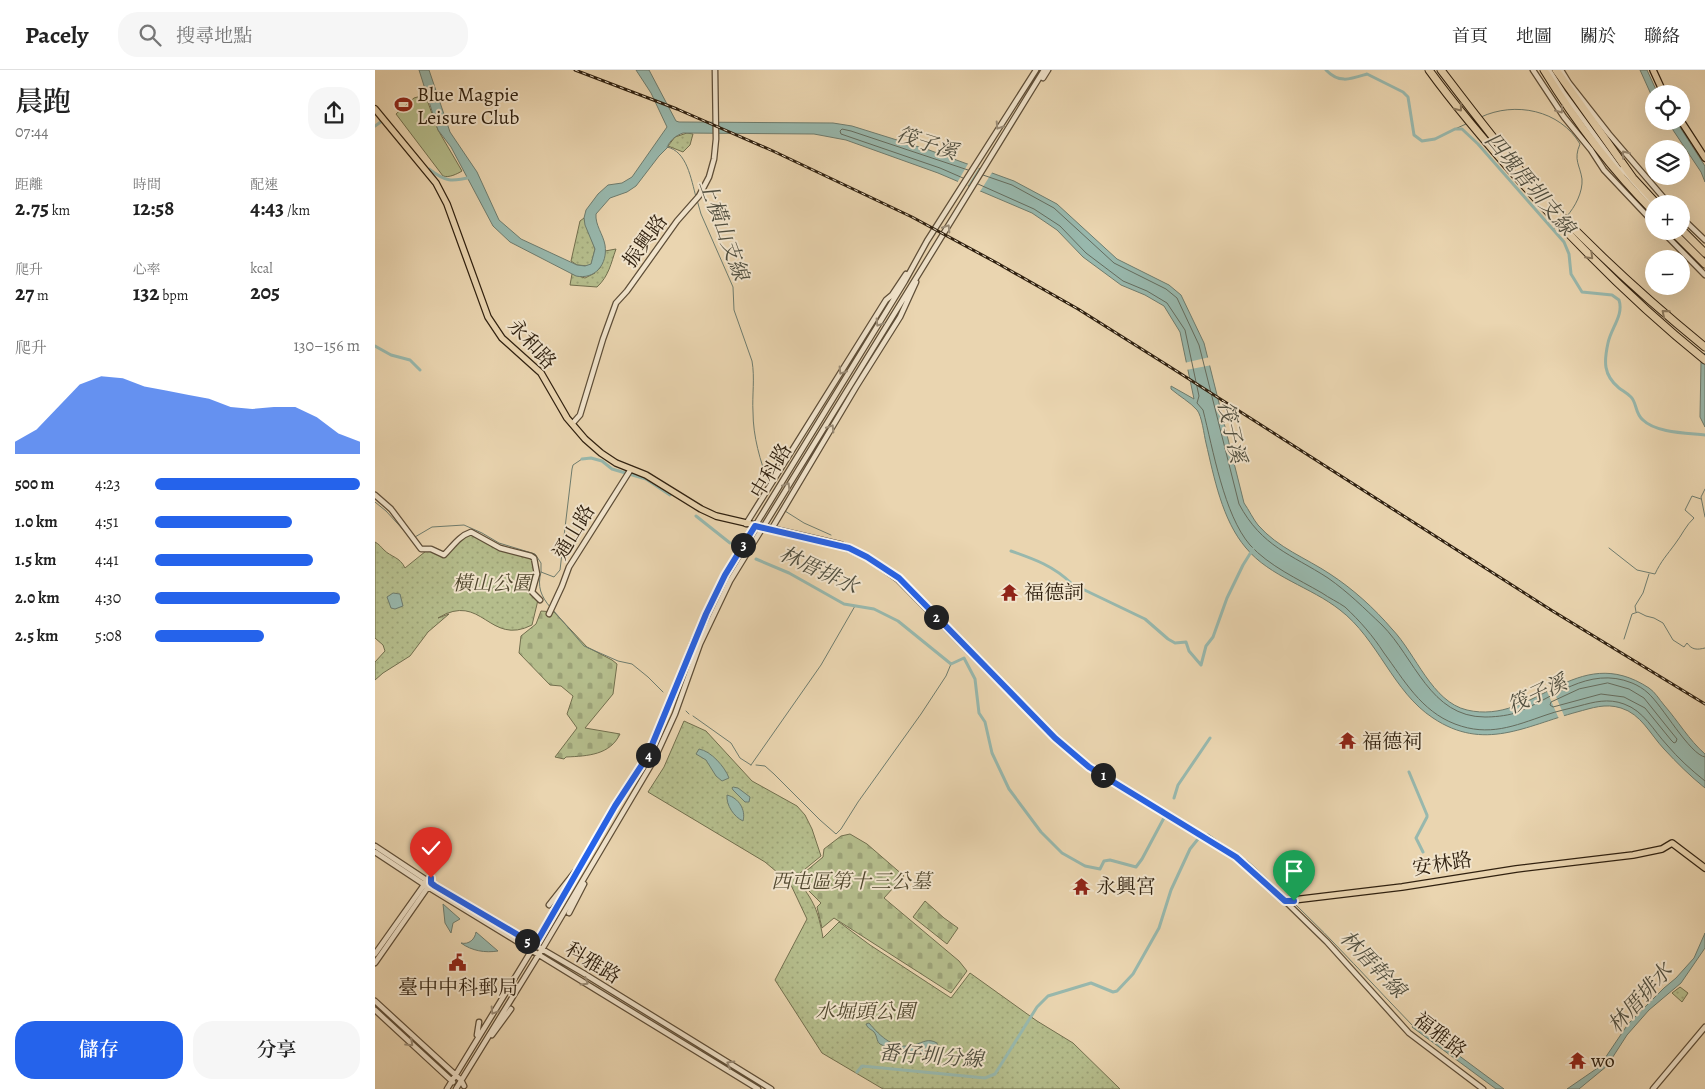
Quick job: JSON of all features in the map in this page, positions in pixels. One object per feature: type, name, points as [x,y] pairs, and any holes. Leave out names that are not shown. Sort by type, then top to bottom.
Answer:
[{"type":"highway","points":[[1429,70],[1493,150],[1559,225],[1603,269],[1705,360]]},
{"type":"highway","points":[[1441,70],[1493,138],[1551,205],[1627,279],[1704,346]]},
{"type":"highway","points":[[1544,70],[1601,152],[1645,202]]},
{"type":"highway","points":[[1552,70],[1646,195]]},
{"type":"highway","points":[[1682,240],[1705,264]]},
{"type":"highway","points":[[1690,240],[1705,253]]},
{"type":"main road","points":[[1653,70],[1660,85]]},
{"type":"main road","name":"永和路","points":[[375,109],[436,183],[447,204],[488,317],[494,328],[502,338],[541,372],[561,409],[585,439],[601,453],[629,471],[657,481],[709,512],[746,524]]},
{"type":"main road","points":[[1687,130],[1705,158]]},
{"type":"main road","name":"福雅路","points":[[746,524],[849,548],[867,557],[894,575],[1055,738],[1089,767],[1230,853],[1289,901]]},
{"type":"main road","name":"安林路","points":[[1289,901],[1648,852],[1662,849],[1672,842],[1705,868]]},
{"type":"street","name":"振興路","points":[[572,424],[580,415],[603,339],[616,304],[627,292],[677,221],[699,196],[709,178],[714,159],[716,139],[715,70]]},
{"type":"street","points":[[913,265],[1034,70]]},
{"type":"street","points":[[922,270],[1044,70]]},
{"type":"street","points":[[1031,92],[1048,70]]},
{"type":"street","points":[[1533,70],[1604,170],[1645,213]]},
{"type":"street","points":[[1561,70],[1609,134],[1661,195]]},
{"type":"street","points":[[1690,226],[1705,240]]},
{"type":"street","points":[[1670,240],[1705,275]]},
{"type":"street","points":[[1688,240],[1705,258]]},
{"type":"street","name":"中科路","points":[[746,524],[886,300],[892,295],[913,265]]},
{"type":"street","name":"中科路","points":[[457,1087],[654,760],[673,719],[700,644],[729,581],[758,527],[913,265]]},
{"type":"street","name":"中科路","points":[[771,530],[906,307],[922,270]]},
{"type":"street","name":"中科路","points":[[447,1089],[615,806],[647,757],[706,614],[725,575],[758,527],[922,270]]},
{"type":"street","name":"通山路","points":[[551,610],[569,567],[629,471]]},
{"type":"street","points":[[375,495],[391,509],[421,549],[431,549],[444,555],[453,544],[465,534],[471,532],[500,548],[531,556],[534,558],[537,574],[532,592],[540,600]]},
{"type":"street","name":"科雅路","points":[[375,846],[428,884]]},
{"type":"street","name":"科雅路","points":[[375,852],[540,951],[758,1089]]},
{"type":"street","points":[[569,913],[597,855]]},
{"type":"street","points":[[549,905],[585,859]]},
{"type":"street","points":[[375,954],[428,884]]},
{"type":"street","points":[[375,963],[428,884]]},
{"type":"street","name":"福雅路","points":[[1289,901],[1409,1033],[1483,1089]]},
{"type":"street","name":"科雅路","points":[[540,951],[583,973],[771,1089]]},
{"type":"street","points":[[375,1001],[461,1080]]},
{"type":"street","points":[[476,1057],[511,1009]]},
{"type":"street","points":[[375,1010],[457,1087]]},
{"type":"street","points":[[477,1038],[479,1022]]},
{"type":"street","points":[[1653,1089],[1705,1027]]},
{"type":"green space","points":[[426,97],[438,130],[462,171],[443,176],[396,114],[414,98]]},
{"type":"green space","points":[[687,133],[693,134],[690,145],[683,152],[668,146],[675,137]]},
{"type":"green space","points":[[584,218],[595,249],[591,265],[597,271],[600,268],[605,251],[616,249],[607,274],[597,287],[570,285],[572,274],[585,278],[595,273],[589,266],[577,265],[571,261],[580,221]]},
{"type":"green space","name":"橫山公園","points":[[470,533],[497,547],[530,556],[534,562],[535,575],[530,585],[531,592],[538,600],[532,625],[517,630],[505,629],[476,614],[465,611],[453,611],[438,618],[449,614],[428,632],[410,656],[375,680],[375,662],[385,651],[383,645],[375,638],[375,542],[398,559],[405,568],[426,551],[444,557],[457,542]]},
{"type":"green space","points":[[541,611],[554,612],[587,647],[617,664],[613,694],[585,728],[620,734],[610,746],[597,753],[566,757],[564,759],[555,757],[577,728],[567,714],[573,696],[561,686],[550,685],[519,653],[521,636],[536,624]]},
{"type":"green space","name":"水堀頭公園","points":[[684,721],[706,731],[752,781],[797,806],[805,815],[821,856],[799,874],[797,879],[814,906],[823,938],[839,922],[870,945],[951,998],[970,973],[1037,1021],[1073,1043],[1120,1089],[883,1089],[822,1053],[775,980],[807,919],[790,883],[765,862],[648,792],[664,767]]},
{"type":"green space","name":"西屯區第十三公墓","points":[[850,834],[867,844],[904,876],[884,898],[959,961],[967,971],[951,993],[834,918],[822,928],[817,907],[821,903],[800,882],[799,877],[823,857],[824,849],[841,836]]},
{"type":"green space","points":[[925,901],[958,928],[947,944],[913,917]]},
{"type":"green space","points":[[1680,987],[1688,993],[1682,1002],[1672,993]]},
{"type":"water","points":[[419,70],[429,70],[450,132],[477,172],[499,220],[521,239],[577,265],[585,266],[591,264],[595,249],[585,225],[586,210],[598,194],[608,185],[622,183],[632,177],[667,127],[651,93],[636,70],[649,70],[676,121],[679,122],[833,123],[852,126],[929,150],[1014,181],[1057,204],[1117,259],[1169,285],[1181,295],[1204,343],[1244,503],[1254,520],[1274,540],[1339,580],[1371,606],[1401,639],[1425,676],[1444,697],[1455,705],[1467,710],[1491,712],[1514,707],[1577,678],[1599,673],[1623,676],[1649,688],[1705,754],[1705,788],[1669,754],[1640,720],[1621,708],[1604,706],[1593,708],[1522,729],[1487,735],[1452,728],[1433,718],[1419,707],[1396,680],[1365,635],[1353,622],[1329,602],[1267,567],[1246,548],[1238,537],[1220,498],[1199,413],[1191,404],[1171,389],[1171,386],[1194,399],[1180,332],[1164,306],[1145,295],[1121,285],[1083,257],[1057,230],[1032,213],[938,173],[846,140],[814,134],[683,133],[671,141],[636,186],[627,192],[610,198],[596,214],[605,245],[604,258],[599,269],[594,273],[583,277],[576,276],[510,242],[493,226],[451,147],[438,130]]},
{"type":"water","points":[[1640,70],[1647,70],[1654,85],[1647,85]]},
{"type":"water","points":[[1673,130],[1682,130],[1688,140],[1680,140]]},
{"type":"water","points":[[1690,143],[1705,166],[1705,182],[1690,156]]},
{"type":"water","points":[[1705,353],[1705,427],[1700,417],[1701,362]]},
{"type":"water","points":[[393,593],[400,594],[403,606],[395,609],[391,608],[387,597]]},
{"type":"water","points":[[699,749],[704,750],[717,760],[729,778],[722,781],[716,776],[706,760],[696,754]]},
{"type":"water","points":[[733,787],[738,788],[750,797],[749,802],[745,802],[733,790]]},
{"type":"water","points":[[727,795],[741,805],[743,821],[731,810]]},
{"type":"water","points":[[443,904],[460,919],[453,923],[451,933],[445,923]]},
{"type":"water","points":[[476,932],[498,951],[479,951],[461,943],[471,941]]},
{"type":"water","points":[[1705,933],[1705,948],[1681,983],[1649,1010],[1627,1035],[1607,1066],[1579,1089],[1567,1089],[1599,1067],[1628,1024],[1694,958]]},
{"type":"water","points":[[869,1023],[878,1033],[894,1044],[907,1046],[931,1041],[937,1043],[938,1050],[924,1055],[899,1047],[884,1046],[879,1043],[874,1032],[867,1026],[866,1024]]},
{"type":"water","points":[[1415,1023],[1504,1089],[1496,1089],[1412,1027]]},
{"type":"pier","points":[[969,162],[980,166],[967,187],[957,183]]},
{"type":"pier","points":[[982,167],[993,171],[979,193],[969,188]]},
{"type":"pier","points":[[1210,357],[1212,365],[1186,370],[1184,363]]},
{"type":"pier","points":[[1552,687],[1565,718],[1559,719],[1546,689]]},
{"type":"waterway","name":"四塊厝圳支線","points":[[1326,70],[1340,79],[1350,79],[1367,74],[1403,92],[1408,97],[1414,135],[1422,141],[1435,139],[1455,129],[1462,129],[1478,144],[1564,242],[1569,254],[1571,274],[1582,292],[1612,295],[1619,300],[1619,316],[1608,343],[1606,356],[1607,373],[1614,383],[1633,399],[1640,418],[1656,428],[1705,435]]},
{"type":"waterway","points":[[1481,117],[1494,112],[1508,110],[1536,112],[1549,116],[1571,132],[1580,144],[1577,158],[1582,184],[1578,199],[1567,216]]},
{"type":"waterway","points":[[375,126],[382,121]]},
{"type":"waterway","name":"四塊厝圳支線","points":[[1455,129],[1466,124]]},
{"type":"waterway","name":"上橫山支線","points":[[667,147],[674,150],[684,160],[696,197]]},
{"type":"waterway","points":[[429,169],[449,180],[472,177]]},
{"type":"waterway","name":"上橫山支線","points":[[697,200],[701,214],[733,287],[734,310],[752,361],[754,430],[769,484]]},
{"type":"waterway","name":"四塊厝圳支線","points":[[1553,229],[1557,226]]},
{"type":"waterway","points":[[375,346],[391,355],[410,360],[420,370]]},
{"type":"waterway","name":"林厝排水","points":[[582,459],[591,458],[602,461],[612,469],[646,479],[670,495]]},
{"type":"waterway","name":"林厝排水","points":[[415,537],[432,527],[464,525],[499,543],[535,554],[541,563],[541,572],[554,577],[560,570],[572,469],[573,465],[582,459]]},
{"type":"waterway","points":[[1705,489],[1701,497],[1705,517]]},
{"type":"waterway","points":[[1609,548],[1637,570],[1655,574],[1664,558],[1694,518],[1685,510],[1692,496],[1701,499]]},
{"type":"waterway","name":"林厝排水","points":[[375,502],[408,535]]},
{"type":"waterway","name":"上橫山支線","points":[[785,511],[804,523],[831,535]]},
{"type":"waterway","name":"林厝排水","points":[[696,516],[730,543]]},
{"type":"waterway","points":[[1011,551],[1043,564],[1058,572],[1072,584],[1145,619],[1175,643],[1186,642],[1189,651],[1201,665],[1206,646],[1213,637],[1227,598],[1253,549]]},
{"type":"waterway","name":"林厝排水","points":[[756,559],[789,573],[844,604],[874,609],[898,621],[951,664],[964,658],[975,679],[979,713],[985,722],[992,753],[1009,789],[1041,832],[1062,853],[1085,866],[1100,869],[1104,861],[1110,860],[1136,867],[1165,816]]},
{"type":"waterway","points":[[541,572],[539,582],[541,591],[550,607]]},
{"type":"waterway","points":[[1636,612],[1635,606],[1643,593],[1649,574]]},
{"type":"waterway","points":[[751,765],[821,665],[855,606]]},
{"type":"waterway","points":[[553,610],[584,646],[618,661],[632,664],[663,692]]},
{"type":"waterway","points":[[1624,639],[1632,614],[1638,612],[1663,623],[1673,640],[1684,647],[1687,643],[1695,649],[1705,648]]},
{"type":"waterway","points":[[756,765],[765,766],[836,834],[921,714],[946,676],[951,664]]},
{"type":"waterway","points":[[686,711],[689,714]]},
{"type":"waterway","points":[[693,716],[731,743],[740,758],[751,765]]},
{"type":"waterway","points":[[1174,798],[1178,785],[1210,738]]},
{"type":"waterway","points":[[1409,772],[1427,815],[1416,838],[1423,852]]},
{"type":"waterway","name":"林厝幹線","points":[[1208,834],[1249,862],[1289,899]]},
{"type":"waterway","name":"番仔圳分線","points":[[857,1072],[862,1066],[985,1078],[995,1074],[1037,1007],[1048,996],[1091,983],[1113,992],[1117,991],[1133,974],[1159,928],[1171,890],[1190,849],[1198,839]]},
{"type":"waterway","name":"林厝幹線","points":[[1294,903],[1413,1026]]},
{"type":"railway","points":[[575,70],[677,109],[773,151],[912,217],[997,263],[1078,309],[1551,610],[1705,704]]},
{"type":"place","name":"Blue Magpie Leisure Club","points":[[403,105]]},
{"type":"place","name":"福德詞","points":[[1010,592]]},
{"type":"place","name":"福德祠","points":[[1348,741]]},
{"type":"place","name":"永興宮","points":[[1082,886]]},
{"type":"place","name":"臺中中科郵局","points":[[458,963]]},
{"type":"place","name":"wo","points":[[1577,1060]]},
{"type":"route","points":[[431,878],[431,883],[435,886],[535,945],[615,806],[647,757],[706,614],[725,575],[755,526],[841,545],[867,557],[899,578],[1055,738],[1089,767],[1218,845],[1252,870],[1285,901],[1294,901]]},
{"type":"water label","name":"筏子溪","points":[[927,143]]},
{"type":"water label","name":"筏子溪","points":[[1232,432]]},
{"type":"water label","name":"筏子溪","points":[[1537,694]]}]
